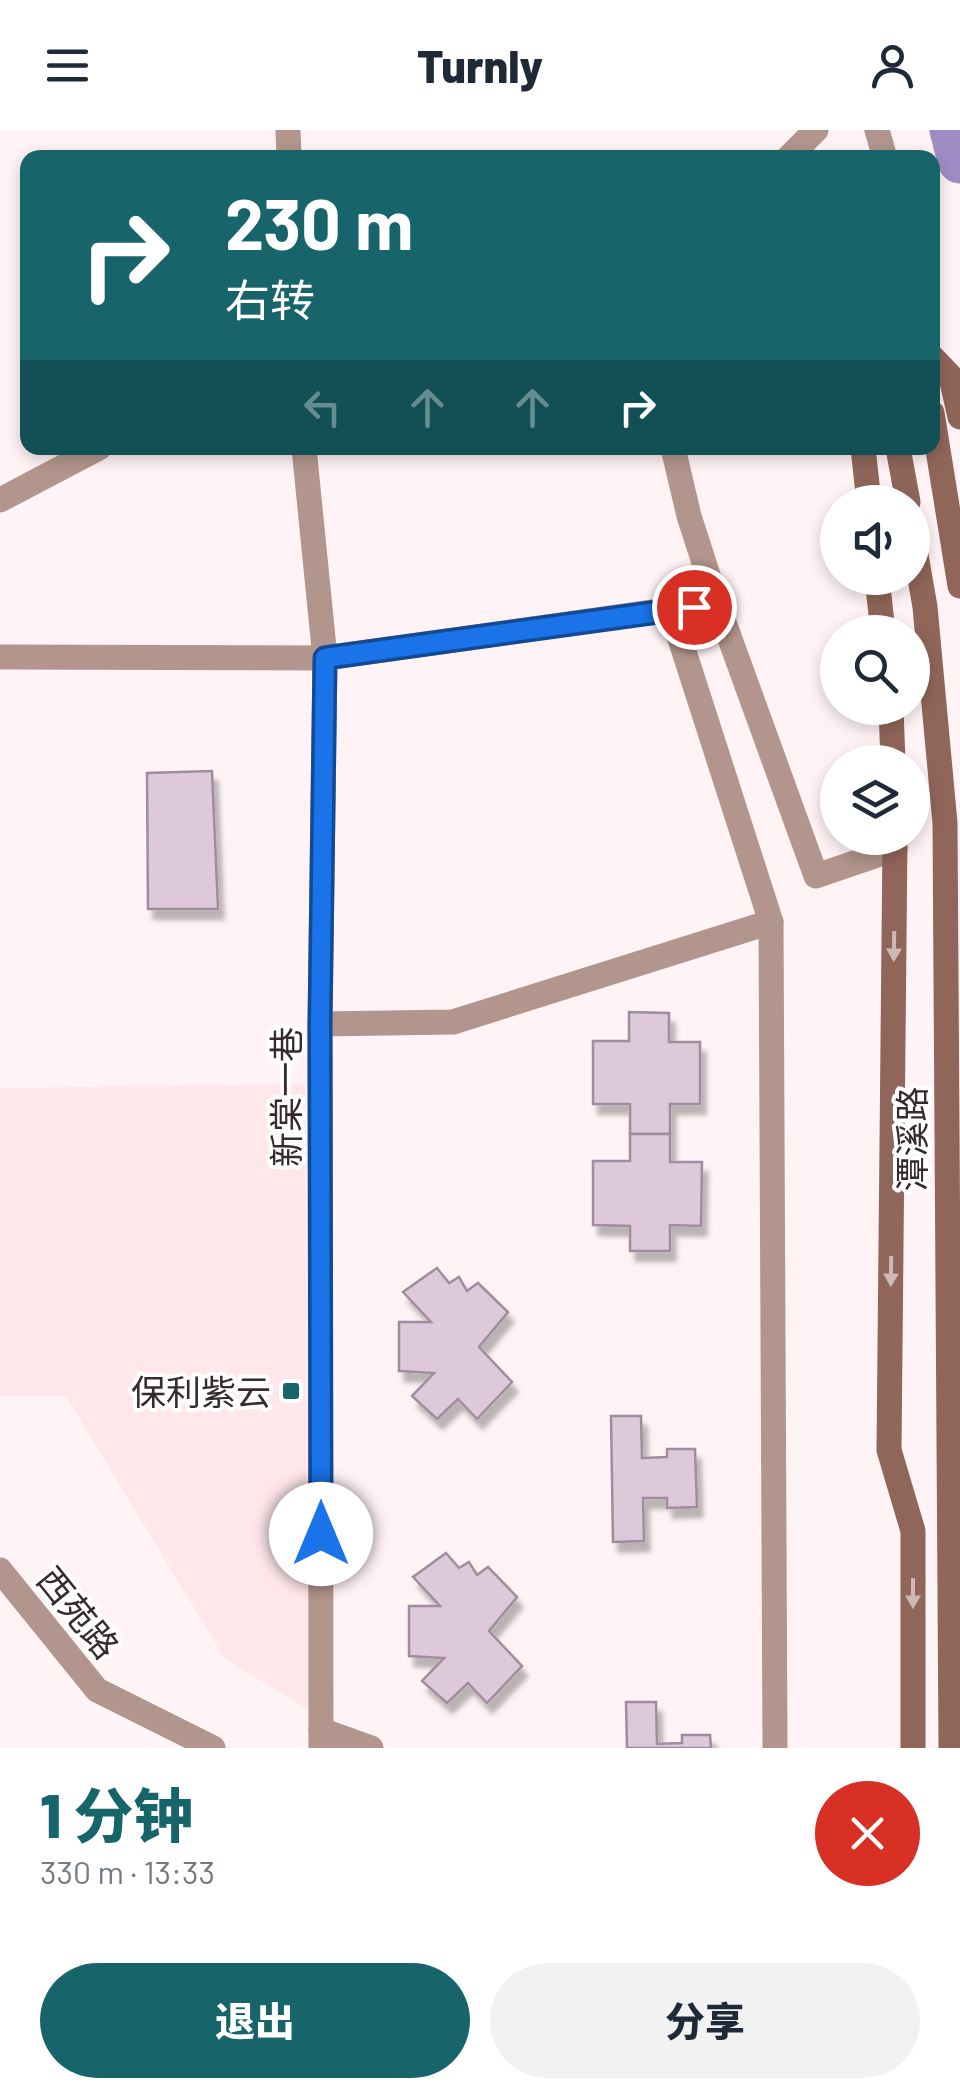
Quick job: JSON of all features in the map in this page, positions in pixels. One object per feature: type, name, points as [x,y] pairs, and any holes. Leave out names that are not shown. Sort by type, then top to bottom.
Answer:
[{"type":"main road","points":[[940,366],[951,377],[960,417]]},
{"type":"main road","points":[[864,455],[867,485]]},
{"type":"main road","points":[[899,455],[905,485]]},
{"type":"main road","points":[[939,455],[960,586]]},
{"type":"main road","name":"潭溪路","points":[[923,595],[945,823],[951,1748]]},
{"type":"main road","points":[[895,855],[890,1450],[913,1532],[913,1748]]},
{"type":"street","points":[[796,150],[816,130]]},
{"type":"street","points":[[0,500],[86,455]]},
{"type":"street","name":"新棠一巷","points":[[305,455],[325,658],[320,1024],[321,1739]]},
{"type":"street","points":[[675,455],[717,603],[816,876],[866,855]]},
{"type":"street","points":[[0,657],[325,658],[717,603]]},
{"type":"street","points":[[671,611],[771,922],[775,1748]]},
{"type":"street","points":[[320,1024],[453,1022],[771,922]]},
{"type":"street","name":"西苑路","points":[[0,1570],[97,1690],[213,1748]]},
{"type":"street","points":[[321,1739],[371,1748]]},
{"type":"shaded area","points":[[305,1084],[309,1710],[225,1659],[66,1396],[0,1396],[0,1088]]},
{"type":"building","points":[[212,771],[218,909],[148,909],[147,773]]},
{"type":"building","points":[[629,1012],[669,1013],[669,1042],[700,1042],[700,1104],[670,1104],[670,1134],[630,1134],[630,1104],[593,1104],[593,1041],[629,1041]]},
{"type":"building","points":[[630,1134],[670,1134],[670,1162],[702,1162],[701,1226],[670,1225],[670,1251],[630,1251],[630,1226],[593,1225],[593,1161],[630,1161]]},
{"type":"building","points":[[437,1268],[449,1283],[459,1277],[467,1291],[478,1283],[508,1312],[479,1347],[512,1382],[477,1419],[458,1399],[437,1419],[412,1396],[434,1373],[399,1371],[399,1322],[431,1322],[403,1292]]},
{"type":"building","points":[[611,1416],[641,1416],[642,1458],[667,1457],[667,1449],[695,1449],[697,1507],[667,1508],[667,1498],[643,1498],[644,1541],[613,1542]]},
{"type":"building","points":[[446,1553],[459,1568],[469,1562],[477,1575],[488,1567],[517,1597],[489,1631],[522,1666],[487,1703],[468,1683],[447,1703],[422,1681],[444,1658],[409,1656],[409,1606],[440,1606],[413,1577]]},
{"type":"building","points":[[626,1702],[656,1702],[657,1744],[682,1743],[682,1735],[710,1735],[711,1748],[627,1748]]},
{"type":"waterway","points":[[952,130],[960,161]]},
{"type":"place","name":"保利紫云","points":[[291,1391]]},
{"type":"route","points":[[321,1534],[320,1024],[325,658],[694,607]]}]
